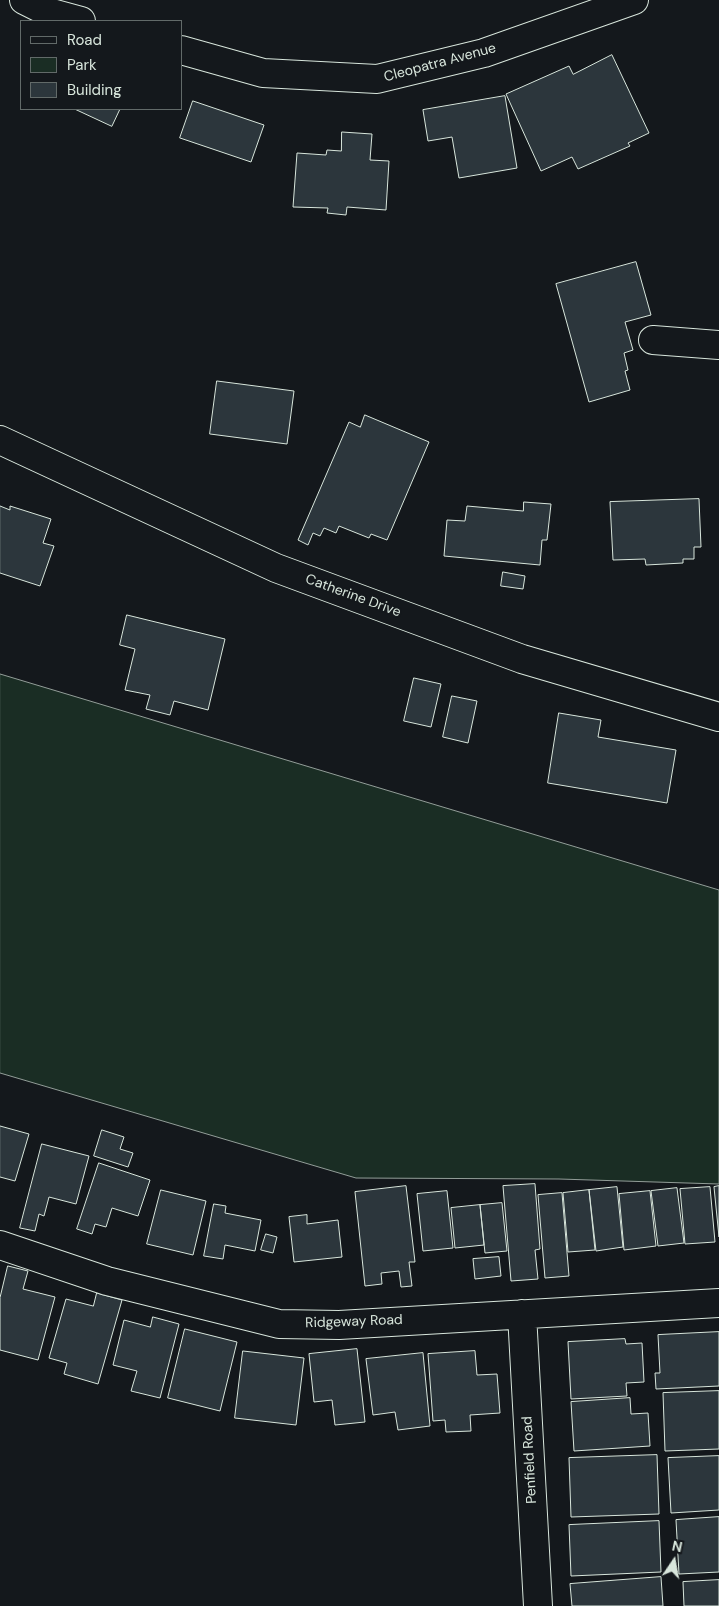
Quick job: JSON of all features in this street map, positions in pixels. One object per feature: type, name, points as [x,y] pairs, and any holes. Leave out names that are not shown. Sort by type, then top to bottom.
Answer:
[{"type":"street","points":[[24,0],[48,12],[76,20]]},
{"type":"street","name":"Cleopatra Avenue","points":[[182,50],[263,73],[377,79],[484,53],[634,0]]},
{"type":"street","points":[[653,340],[719,345]]},
{"type":"street","name":"Catherine Drive","points":[[0,440],[276,568],[522,658],[719,717]]},
{"type":"street","name":"Ridgeway Road","points":[[0,1245],[107,1281],[278,1324],[339,1324],[719,1303]]},
{"type":"street","name":"Penfield Road","points":[[522,1314],[538,1606]]},
{"type":"green space","points":[[0,674],[719,890],[719,1184],[559,1179],[356,1178],[0,1073]]},
{"type":"building","points":[[612,55],[649,133],[628,143],[630,146],[578,169],[572,157],[541,171],[506,94],[569,66],[573,74]]},
{"type":"building","points":[[505,96],[517,168],[459,178],[452,137],[428,141],[423,110]]},
{"type":"building","points":[[193,101],[264,125],[251,162],[180,138]]},
{"type":"building","points":[[77,110],[120,110],[112,126]]},
{"type":"building","points":[[342,132],[372,134],[370,160],[389,161],[386,210],[347,207],[346,215],[327,213],[328,208],[293,207],[297,153],[326,155],[327,150],[341,151]]},
{"type":"building","points":[[636,262],[651,315],[625,322],[633,350],[624,353],[628,370],[625,371],[630,390],[589,402],[556,284]]},
{"type":"building","points":[[217,381],[294,391],[287,444],[210,434]]},
{"type":"building","points":[[365,415],[429,442],[387,540],[371,534],[369,538],[339,526],[336,533],[324,528],[320,536],[313,533],[308,545],[298,540],[349,422],[360,427]]},
{"type":"building","points":[[699,499],[701,547],[694,547],[694,559],[683,559],[683,563],[646,565],[645,559],[613,560],[610,502]]},
{"type":"building","points":[[524,502],[551,504],[547,540],[542,540],[540,565],[444,556],[447,520],[465,521],[467,506],[523,511]]},
{"type":"building","points":[[0,506],[10,510],[10,506],[51,519],[43,543],[54,546],[40,586],[0,573]]},
{"type":"building","points":[[503,572],[525,576],[523,589],[501,586]]},
{"type":"building","points":[[127,615],[225,639],[208,710],[174,701],[170,715],[146,709],[150,695],[125,690],[135,649],[120,645]]},
{"type":"building","points":[[414,678],[441,684],[431,727],[404,721]]},
{"type":"building","points":[[452,696],[477,701],[468,743],[443,737]]},
{"type":"building","points":[[559,713],[601,720],[598,737],[676,750],[667,803],[548,783]]},
{"type":"building","points":[[0,1126],[29,1134],[15,1181],[0,1177]]},
{"type":"building","points":[[102,1130],[124,1137],[120,1149],[133,1153],[128,1167],[94,1156]]},
{"type":"building","points":[[42,1144],[89,1156],[76,1204],[49,1197],[44,1216],[39,1214],[35,1231],[20,1228]]},
{"type":"building","points":[[99,1163],[150,1180],[138,1216],[112,1208],[106,1227],[95,1224],[92,1234],[77,1229]]},
{"type":"building","points":[[535,1184],[540,1249],[535,1250],[538,1279],[511,1281],[503,1186]]},
{"type":"building","points":[[406,1186],[415,1262],[409,1262],[412,1286],[401,1287],[399,1271],[381,1273],[382,1284],[365,1286],[355,1192]]},
{"type":"building","points":[[719,1186],[719,1237],[714,1187]]},
{"type":"building","points":[[617,1187],[623,1247],[596,1251],[589,1190]]},
{"type":"building","points":[[710,1187],[715,1242],[685,1244],[680,1189]]},
{"type":"building","points":[[677,1188],[684,1243],[658,1246],[651,1191]]},
{"type":"building","points":[[161,1190],[206,1201],[193,1255],[147,1244]]},
{"type":"building","points":[[589,1190],[595,1250],[568,1252],[563,1193]]},
{"type":"building","points":[[447,1191],[453,1248],[423,1251],[417,1194]]},
{"type":"building","points":[[650,1191],[656,1246],[624,1250],[619,1194]]},
{"type":"building","points":[[562,1193],[569,1276],[545,1278],[538,1195]]},
{"type":"building","points":[[502,1203],[507,1251],[485,1253],[480,1205]]},
{"type":"building","points":[[214,1204],[226,1206],[225,1213],[261,1220],[255,1251],[225,1245],[223,1259],[204,1256]]},
{"type":"building","points":[[480,1205],[484,1245],[455,1248],[451,1208]]},
{"type":"building","points":[[307,1215],[307,1224],[338,1220],[342,1257],[294,1262],[289,1217]]},
{"type":"building","points":[[266,1234],[277,1237],[273,1253],[261,1250]]},
{"type":"building","points":[[499,1257],[501,1276],[475,1279],[473,1259]]},
{"type":"building","points":[[8,1266],[28,1271],[23,1289],[55,1297],[38,1360],[0,1350],[0,1298]]},
{"type":"building","points":[[97,1293],[122,1300],[98,1384],[64,1374],[67,1363],[49,1358],[66,1299],[93,1306]]},
{"type":"building","points":[[153,1317],[179,1324],[160,1398],[131,1391],[137,1371],[113,1365],[124,1320],[150,1327]]},
{"type":"building","points":[[185,1329],[237,1342],[220,1411],[168,1398]]},
{"type":"building","points":[[719,1332],[719,1386],[656,1389],[655,1373],[660,1373],[658,1335]]},
{"type":"building","points":[[625,1339],[626,1344],[642,1343],[644,1382],[626,1383],[627,1396],[571,1399],[568,1342]]},
{"type":"building","points":[[357,1349],[365,1422],[335,1425],[332,1400],[314,1402],[309,1354]]},
{"type":"building","points":[[243,1351],[304,1358],[296,1425],[235,1418]]},
{"type":"building","points":[[475,1351],[477,1375],[497,1374],[500,1413],[470,1415],[471,1431],[446,1432],[445,1420],[433,1421],[428,1354]]},
{"type":"building","points":[[423,1353],[430,1426],[398,1430],[395,1412],[373,1415],[366,1359]]},
{"type":"building","points":[[719,1391],[719,1449],[665,1451],[663,1393]]},
{"type":"building","points":[[630,1398],[631,1414],[648,1413],[650,1446],[574,1451],[571,1402]]},
{"type":"building","points":[[657,1455],[659,1514],[571,1517],[569,1458]]},
{"type":"building","points":[[719,1456],[719,1510],[671,1513],[668,1458]]},
{"type":"building","points":[[719,1517],[719,1572],[679,1574],[676,1520]]},
{"type":"building","points":[[659,1521],[661,1572],[571,1576],[569,1525]]},
{"type":"building","points":[[661,1577],[663,1606],[572,1606],[570,1584]]},
{"type":"building","points":[[719,1580],[719,1606],[684,1606],[683,1582]]}]
